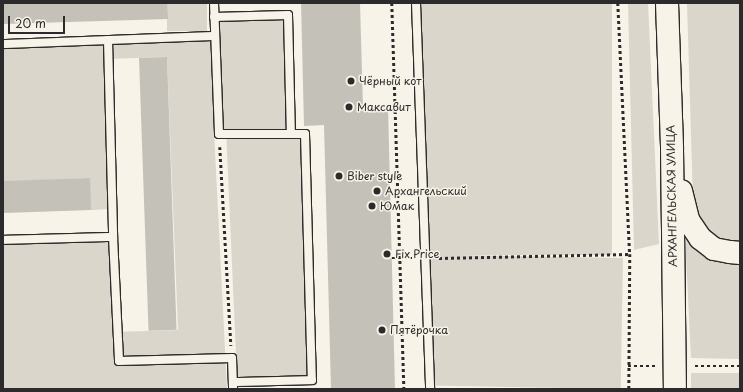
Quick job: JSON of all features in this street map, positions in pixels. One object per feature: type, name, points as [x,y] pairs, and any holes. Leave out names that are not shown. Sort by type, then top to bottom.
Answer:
[{"type":"main road","name":"АРХАНГЕЛЬСКАЯ УЛИЦА","points":[[667,3],[672,149],[675,389]]},
{"type":"main road","points":[[672,149],[688,220],[700,238],[714,249],[740,253]]},
{"type":"lane","points":[[108,40],[113,237],[119,361],[232,358],[233,386],[312,380],[305,134],[219,134],[214,3]]},
{"type":"lane","points":[[416,3],[430,389]]},
{"type":"lane","points":[[214,17],[288,15],[291,134]]},
{"type":"lane","points":[[3,44],[215,36]]},
{"type":"lane","points":[[3,240],[113,237]]},
{"type":"path","points":[[392,3],[404,389]]},
{"type":"path","points":[[618,3],[630,254],[628,389]]},
{"type":"path","points":[[219,134],[232,358]]},
{"type":"path","points":[[392,258],[630,254]]},
{"type":"shaded area","points":[[167,3],[207,3],[207,31],[167,31]]},
{"type":"shaded area","points":[[420,3],[612,3],[612,255],[420,255]]},
{"type":"shaded area","points":[[628,3],[648,3],[659,244],[634,250]]},
{"type":"shaded area","points":[[687,3],[740,3],[740,245],[714,238],[703,229],[693,202]]},
{"type":"shaded area","points":[[284,19],[287,138],[301,139],[307,376],[237,377],[226,130],[214,131],[227,389],[3,389],[3,244],[109,242],[114,332],[178,330],[167,57],[106,59],[110,209],[91,210],[89,178],[3,182],[3,48],[219,40],[219,20]]},
{"type":"shaded area","points":[[685,235],[740,263],[740,359],[691,358]]},
{"type":"shaded area","points":[[429,255],[623,258],[621,389],[427,386]]},
{"type":"shaded area","points":[[691,373],[740,373],[740,389],[691,389]]},
{"type":"building","points":[[3,3],[167,3],[168,19],[3,24]]},
{"type":"building","points":[[301,3],[360,3],[363,107],[388,106],[395,389],[331,389],[324,125],[304,126]]},
{"type":"building","points":[[167,57],[177,330],[149,331],[139,58]]},
{"type":"building","points":[[90,178],[91,210],[4,213],[3,181]]},
{"type":"place","name":"Чёрный кот","points":[[351,81]]},
{"type":"place","name":"Максавит","points":[[349,107]]},
{"type":"place","name":"Biber style","points":[[339,176]]},
{"type":"place","name":"Архангельский","points":[[377,191]]},
{"type":"place","name":"Юмак","points":[[372,206]]},
{"type":"place","name":"Fix Price","points":[[387,254]]},
{"type":"place","name":"Пятёрочка","points":[[382,330]]}]
